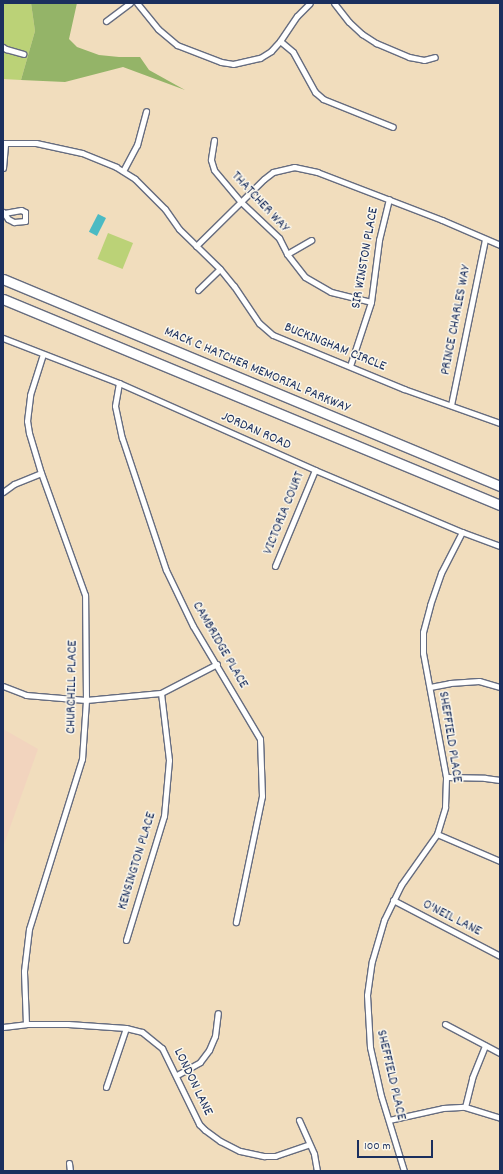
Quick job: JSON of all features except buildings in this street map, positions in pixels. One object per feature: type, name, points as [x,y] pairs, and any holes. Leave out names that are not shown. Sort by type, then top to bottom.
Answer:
[{"type":"highway","name":"MACK C HATCHER MEMORIAL PARKWAY","points":[[3,279],[500,486]]},
{"type":"highway","points":[[3,299],[500,505]]},
{"type":"street","points":[[106,21],[130,3]]},
{"type":"street","points":[[137,3],[158,29],[177,45],[221,62],[234,64],[260,58],[271,51],[280,42],[297,16],[310,3]]},
{"type":"street","points":[[334,3],[349,22],[362,34],[376,43],[409,57],[424,60],[435,57]]},
{"type":"street","points":[[280,42],[293,52],[315,92],[323,99],[393,127]]},
{"type":"street","points":[[3,47],[23,54]]},
{"type":"street","points":[[123,171],[137,145],[146,111]]},
{"type":"street","name":"THATCHER WAY","points":[[214,140],[211,160],[214,170],[240,201],[279,238],[287,254],[305,277],[331,292],[371,302]]},
{"type":"street","points":[[3,168],[4,143]]},
{"type":"street","name":"BUCKINGHAM CIRCLE","points":[[4,143],[36,143],[59,148],[94,158],[123,171],[148,191],[165,209],[179,229],[234,286],[259,323],[273,335],[404,389],[500,423]]},
{"type":"street","points":[[196,246],[240,201],[272,172],[294,167],[307,168],[389,199],[500,245]]},
{"type":"street","name":"SIR WINSTON PLACE","points":[[350,366],[371,302],[379,240],[389,199]]},
{"type":"street","name":"PRINCE CHARLES WAY","points":[[451,405],[485,239]]},
{"type":"street","points":[[287,254],[311,240]]},
{"type":"street","points":[[198,290],[220,270]]},
{"type":"street","name":"JORDAN ROAD","points":[[3,338],[119,383],[315,470],[462,532],[500,546]]},
{"type":"street","name":"CHURCHILL PLACE","points":[[26,1024],[24,971],[29,929],[82,759],[86,700],[85,595],[41,473],[27,421],[30,395],[43,354]]},
{"type":"street","name":"CAMBRIDGE PLACE","points":[[119,383],[115,406],[122,438],[166,570],[193,626],[217,664],[260,739],[262,796],[236,922]]},
{"type":"street","name":"VICTORIA COURT","points":[[275,566],[315,470]]},
{"type":"street","points":[[3,492],[14,484],[41,473]]},
{"type":"street","name":"SHEFFIELD PLACE","points":[[404,1171],[381,1096],[370,1047],[367,996],[369,976],[376,948],[393,900],[401,885],[437,834],[445,806],[446,777],[423,653],[423,632],[430,605],[442,573],[462,532]]},
{"type":"street","points":[[3,686],[26,695],[86,700],[161,693],[217,664]]},
{"type":"street","points":[[430,687],[450,683],[479,681],[500,687]]},
{"type":"street","name":"KENSINGTON PLACE","points":[[126,940],[164,816],[169,760],[161,693]]},
{"type":"street","points":[[446,777],[500,780]]},
{"type":"street","points":[[437,834],[500,861]]},
{"type":"street","name":"O'NEIL LANE","points":[[393,900],[500,956]]},
{"type":"street","points":[[177,1075],[200,1062],[209,1050],[215,1036],[218,1013]]},
{"type":"street","name":"LONDON LANE","points":[[3,1027],[26,1024],[68,1024],[126,1028],[142,1032],[162,1048],[177,1075],[199,1124],[227,1146],[253,1155],[275,1156],[309,1144]]},
{"type":"street","points":[[445,1024],[500,1053]]},
{"type":"street","points":[[106,1087],[126,1028]]},
{"type":"street","points":[[465,1107],[472,1078],[485,1045]]},
{"type":"street","points":[[389,1120],[442,1108],[465,1107],[500,1118]]},
{"type":"street","points":[[299,1120],[314,1154],[317,1171]]},
{"type":"street","points":[[69,1163],[70,1171]]},
{"type":"shaded area","points":[[3,729],[38,749],[3,847]]},
{"type":"green space","points":[[3,3],[31,3],[35,31],[21,80],[3,79]]},
{"type":"green space","points":[[31,3],[77,3],[69,39],[77,47],[99,55],[140,57],[149,70],[185,90],[123,67],[65,82],[21,80],[35,31]]},
{"type":"green space","points":[[108,233],[133,243],[123,269],[98,259]]},
{"type":"water","points":[[98,214],[106,218],[97,236],[89,232]]}]
